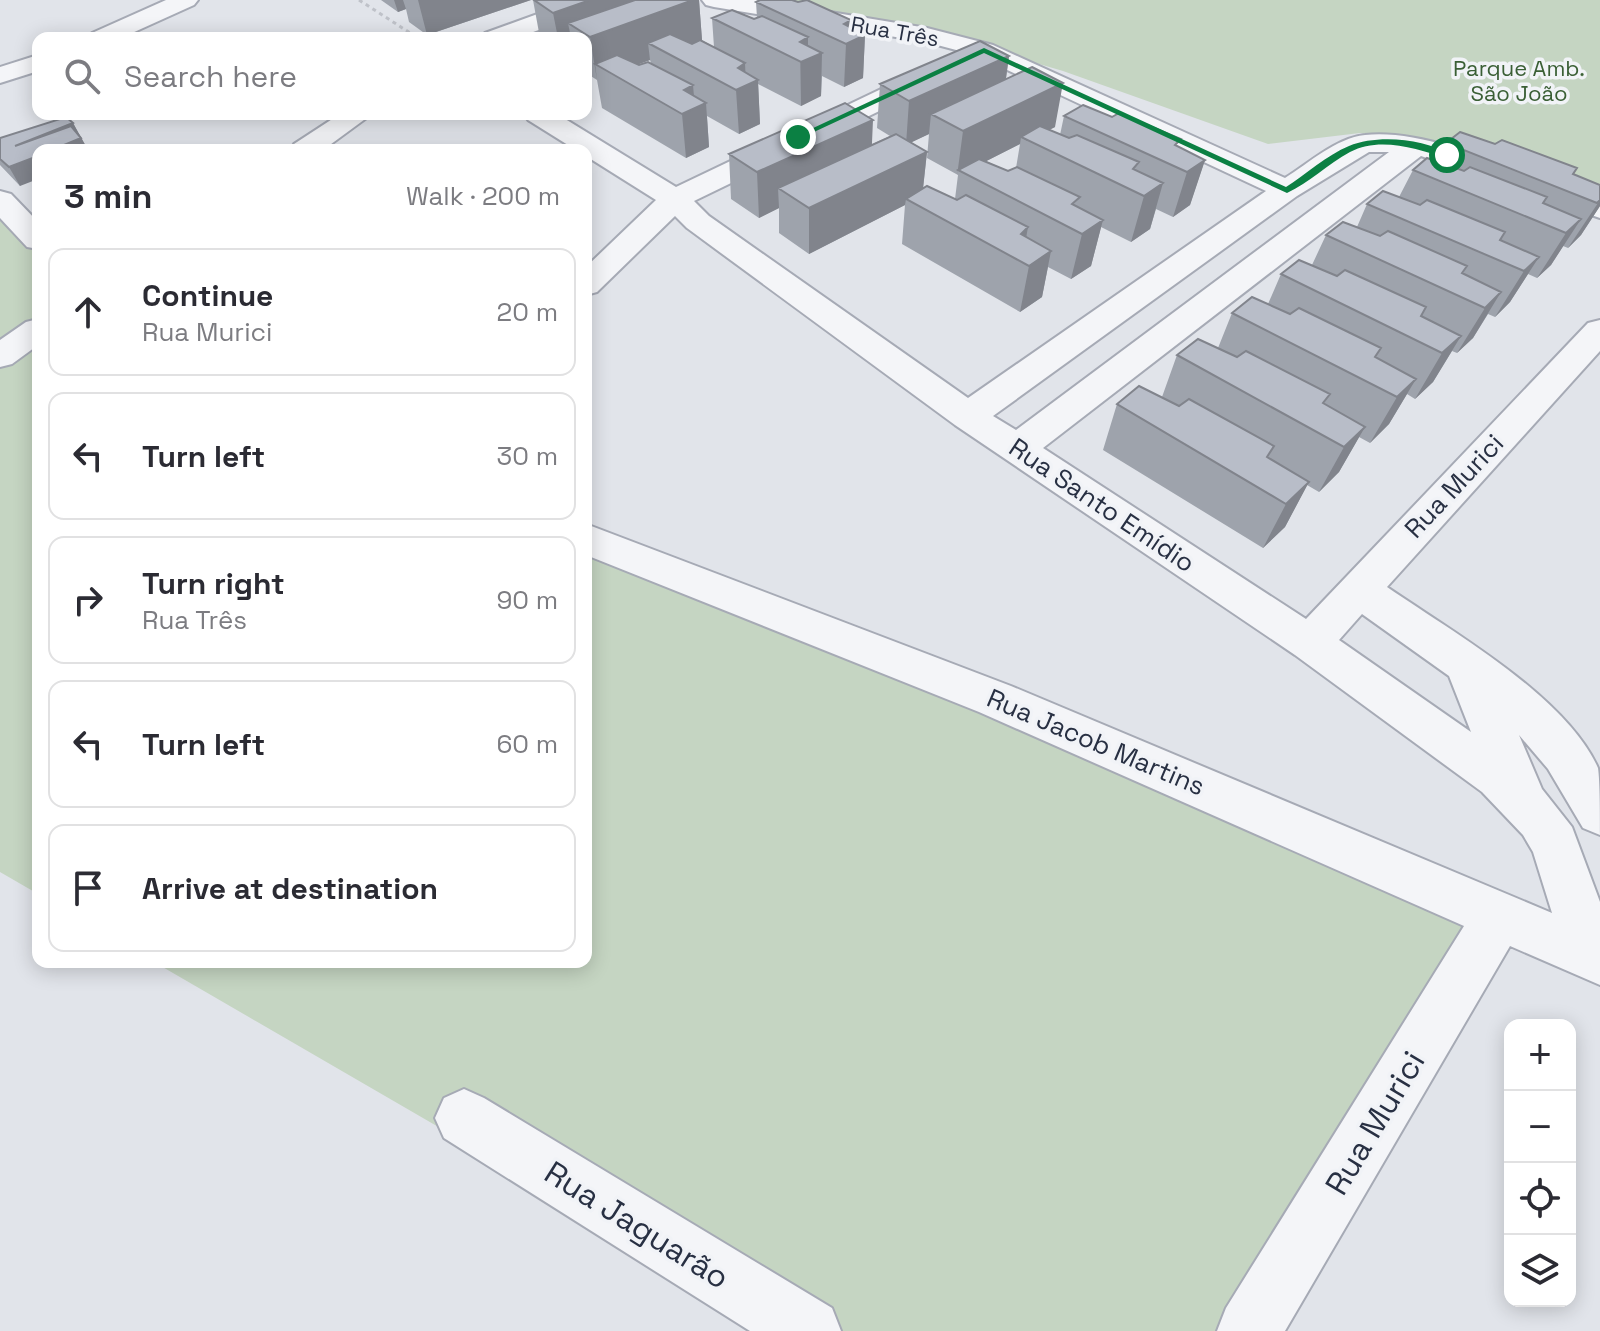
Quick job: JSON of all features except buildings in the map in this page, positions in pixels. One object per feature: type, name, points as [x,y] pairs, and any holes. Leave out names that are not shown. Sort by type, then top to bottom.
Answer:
[{"type":"street","points":[[114,32],[186,0]]},
{"type":"street","points":[[510,32],[598,0]]},
{"type":"street","name":"Rua Três","points":[[714,0],[927,35],[984,50],[1287,190]]},
{"type":"street","points":[[592,279],[675,199],[798,137],[984,50]]},
{"type":"street","points":[[0,75],[32,65]]},
{"type":"street","points":[[313,144],[349,120]]},
{"type":"street","name":"Rua Santo Emídio","points":[[548,120],[586,144]]},
{"type":"street","points":[[968,416],[1349,149],[1377,143],[1417,145],[1600,209]]},
{"type":"street","points":[[1017,449],[1417,145]]},
{"type":"street","name":"Rua Santo Emídio","points":[[592,148],[675,199],[698,222],[968,416],[1310,643],[1472,755],[1523,802],[1555,843],[1596,958]]},
{"type":"street","points":[[0,200],[32,234]]},
{"type":"street","name":"Rua Murici","points":[[1310,643],[1600,330]]},
{"type":"street","points":[[0,356],[32,333]]},
{"type":"street","name":"Rua Jacob Martins","points":[[592,541],[995,699],[1596,958]]},
{"type":"street","points":[[1358,589],[1516,700],[1565,755],[1600,813]]},
{"type":"street","points":[[1465,663],[1523,802]]},
{"type":"street","name":"Rua Murici","points":[[1249,1331],[1500,915]]},
{"type":"street","name":"Rua Jaguarão","points":[[464,1118],[809,1331]]},
{"type":"path","points":[[359,0],[409,32]]},
{"type":"green space","name":"Parque Amb. São João","points":[[764,0],[1600,0],[1600,185],[1528,164],[1360,133],[1268,144],[1063,71],[905,25]]},
{"type":"green space","points":[[0,212],[32,244],[32,330],[0,354]]},
{"type":"green space","points":[[32,333],[32,891],[0,872],[0,357]]},
{"type":"green space","points":[[592,542],[1500,915],[1249,1331],[790,1331],[164,968],[592,968]]},
{"type":"route","points":[[798,137],[984,50],[1287,190],[1349,149],[1366,143],[1407,143],[1447,155]]}]
